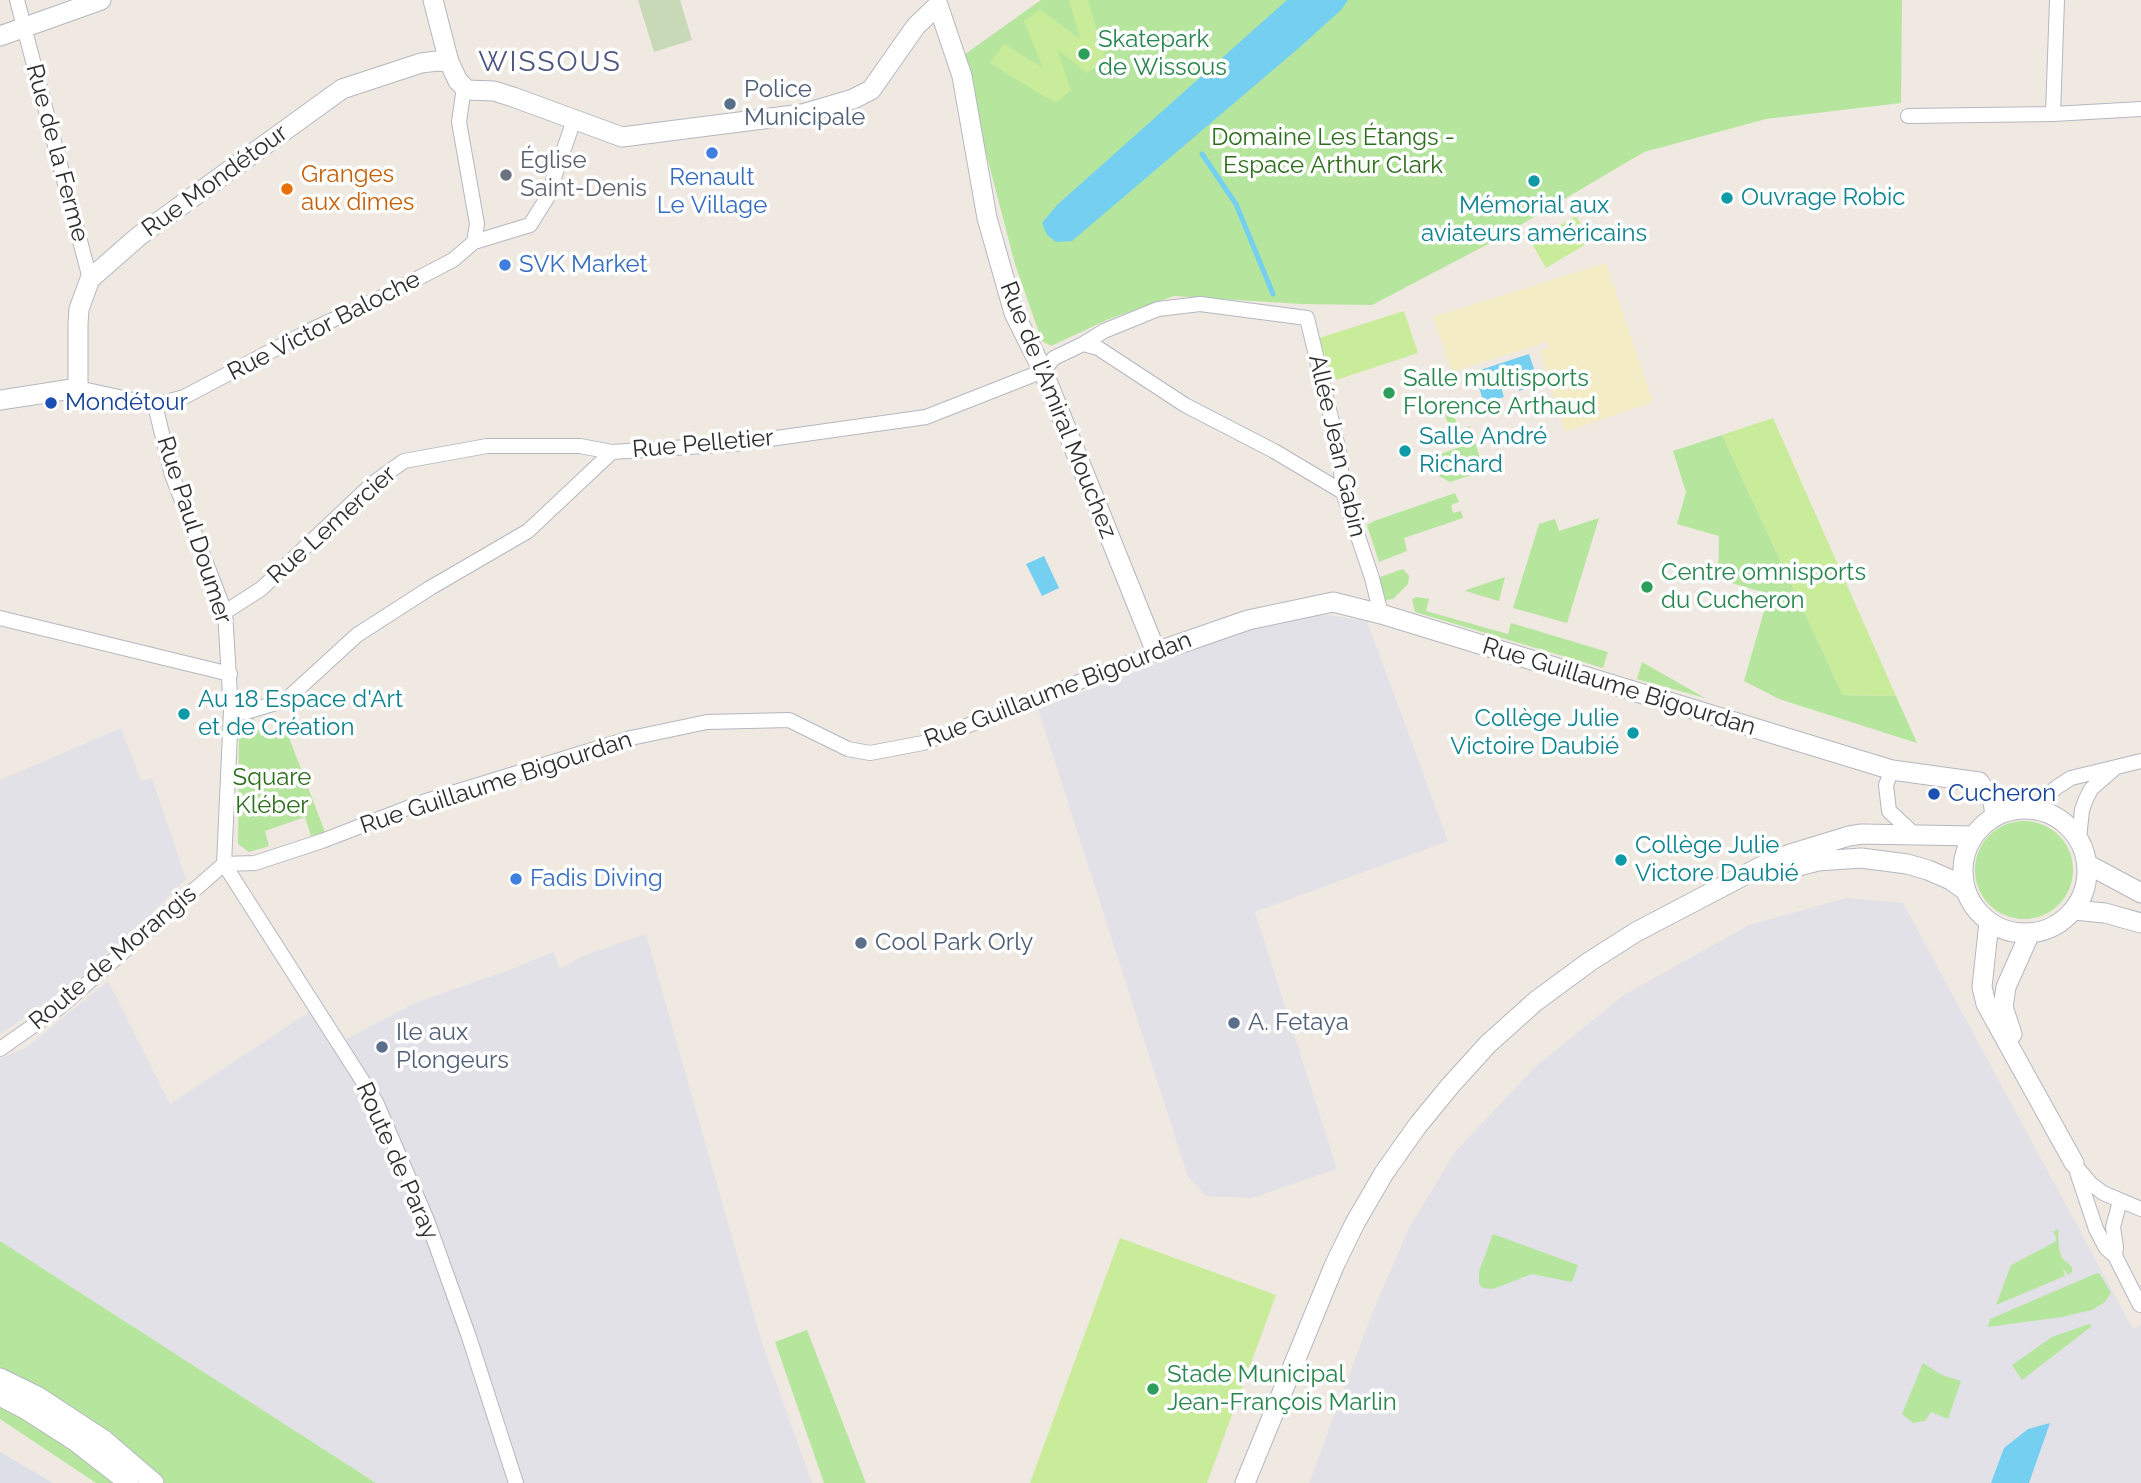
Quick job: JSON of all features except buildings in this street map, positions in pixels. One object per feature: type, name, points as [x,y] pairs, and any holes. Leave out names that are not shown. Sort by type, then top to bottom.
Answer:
[{"type":"street","name":"Rue de la Ferme","points":[[18,0],[90,279]]},
{"type":"street","points":[[0,36],[101,0]]},
{"type":"street","points":[[433,0],[449,62],[458,80],[467,90],[494,91],[622,137],[802,114],[853,99],[871,90],[916,26],[939,2]]},
{"type":"street","points":[[2053,114],[2057,0]]},
{"type":"street","name":"Rue de l'Amiral Mouchez","points":[[939,2],[962,76],[987,218],[1001,271],[1021,330],[1043,371],[1156,652]]},
{"type":"street","name":"Rue Mondétour","points":[[90,279],[139,236],[342,89],[421,63],[449,62]]},
{"type":"street","points":[[464,87],[459,122],[477,224],[474,242]]},
{"type":"street","points":[[1908,116],[2141,110]]},
{"type":"street","name":"Rue Victor Baloche","points":[[0,400],[78,388],[155,405],[184,397],[453,260],[474,242],[530,225],[547,198],[574,120]]},
{"type":"street","points":[[78,388],[79,309],[90,279]]},
{"type":"street","name":"Rue Pelletier","points":[[230,711],[246,712],[286,700],[357,635],[430,588],[528,531],[612,452],[734,444],[926,417],[1043,371],[1054,358],[1104,331],[1158,309],[1200,304],[1307,318]]},
{"type":"street","name":"Allée Jean Gabin","points":[[1307,318],[1339,451],[1343,492],[1372,578],[1381,614]]},
{"type":"street","points":[[1083,344],[1098,348],[1185,405],[1274,451],[1343,492]]},
{"type":"street","name":"Rue Paul Doumer","points":[[155,405],[172,475],[225,612],[230,711],[224,864]]},
{"type":"street","name":"Rue Lemercier","points":[[225,612],[261,589],[372,484],[404,461],[487,446],[580,446],[612,452]]},
{"type":"street","name":"Rue Guillaume Bigourdan","points":[[224,864],[255,863],[322,841],[423,802],[631,738],[707,722],[789,720],[848,749],[870,753],[923,743],[1156,652],[1248,620],[1333,602],[1381,614],[1892,769],[1979,782],[1993,801],[1995,816]]},
{"type":"street","points":[[0,618],[230,674]]},
{"type":"street","points":[[2032,809],[2071,778],[2141,761]]},
{"type":"street","points":[[1892,769],[1886,785],[1889,811],[1916,836]]},
{"type":"street","points":[[2078,839],[2082,810],[2091,789],[2114,769]]},
{"type":"street","points":[[2032,809],[2059,818],[2070,827],[2078,839],[2087,864],[2085,888],[2074,910],[2054,926],[2030,933],[2002,929],[1989,922],[1974,906],[1966,891],[1964,863],[1974,836],[1983,825],[2007,811],[2032,809]]},
{"type":"street","points":[[1245,1483],[1316,1309],[1355,1223],[1391,1164],[1450,1086],[1488,1044],[1562,981],[1636,932],[1790,854],[1849,836],[1974,836]]},
{"type":"street","points":[[1739,880],[1818,861],[1861,858],[1907,864],[1928,870],[1951,880],[1966,891]]},
{"type":"street","name":"Route de Morangis","points":[[0,1049],[60,1007],[224,864]]},
{"type":"street","name":"Route de Paray","points":[[224,864],[376,1102],[427,1220],[469,1337],[516,1483]]},
{"type":"street","points":[[2087,864],[2141,893]]},
{"type":"street","points":[[2074,910],[2105,913],[2141,923]]},
{"type":"street","points":[[1989,922],[1982,988],[1986,1004],[2074,1163],[2090,1183],[2120,1201],[2141,1209]]},
{"type":"street","points":[[2028,1082],[2003,1007],[2008,979],[2030,933]]},
{"type":"street","points":[[2074,1163],[2096,1229],[2106,1248],[2115,1256],[2140,1305]]},
{"type":"street","points":[[2115,1256],[2112,1227],[2120,1201]]},
{"type":"street","points":[[0,1378],[37,1396],[104,1440],[154,1483]]},
{"type":"street","points":[[0,1396],[75,1441],[129,1483]]},
{"type":"shaded area","points":[[1321,614],[1367,621],[1448,841],[1255,912],[1337,1169],[1252,1198],[1206,1196],[1188,1177],[1038,709],[1245,630]]},
{"type":"shaded area","points":[[121,728],[141,781],[152,778],[186,879],[141,924],[69,987],[0,1034],[0,780]]},
{"type":"shaded area","points":[[1846,898],[1903,903],[2133,1329],[2141,1324],[2141,1483],[1309,1483],[1373,1311],[1409,1228],[1455,1152],[1535,1067],[1624,995],[1749,925]]},
{"type":"shaded area","points":[[646,934],[763,1346],[812,1483],[376,1483],[0,1241],[0,1059],[27,1047],[108,981],[170,1104],[309,1012],[331,1047],[415,1003],[553,952],[560,969],[585,955]]},
{"type":"shaded area","points":[[0,1452],[53,1483],[0,1483]]},
{"type":"green space","points":[[638,0],[680,0],[692,40],[654,52]]},
{"type":"green space","name":"Domaine Les Étangs - Espace Arthur Clark","points":[[1041,0],[1902,0],[1901,103],[1766,119],[1644,152],[1490,243],[1372,305],[1301,304],[1174,296],[1109,319],[1051,346],[1042,341],[1015,264],[961,57]]},
{"type":"green space","name":"Skatepark de Wissous","points":[[1069,0],[1088,0],[1106,60],[1087,73],[1057,49],[1071,90],[1055,103],[990,63],[1004,44],[1043,68],[1024,21],[1040,9],[1080,39]]},
{"type":"green space","points":[[1576,216],[1591,241],[1546,268],[1531,242]]},
{"type":"green space","points":[[1404,311],[1418,353],[1333,381],[1319,338]]},
{"type":"green space","points":[[1451,410],[1460,430],[1470,426],[1483,468],[1481,472],[1450,482],[1439,476],[1435,464],[1444,462],[1441,454],[1462,446],[1459,438],[1450,430],[1444,411]]},
{"type":"green space","points":[[1773,418],[1896,696],[1843,695],[1722,435]]},
{"type":"green space","points":[[1722,435],[1843,695],[1896,696],[1917,743],[1779,699],[1744,681],[1769,594],[1718,579],[1719,536],[1677,524],[1686,492],[1673,451]]},
{"type":"green space","points":[[1455,493],[1459,502],[1451,505],[1453,513],[1461,511],[1463,518],[1404,538],[1407,551],[1379,562],[1367,525]]},
{"type":"green space","points":[[1599,518],[1567,623],[1513,608],[1539,524],[1555,519],[1559,531]]},
{"type":"green space","points":[[1403,569],[1409,576],[1408,584],[1393,599],[1386,600],[1377,578]]},
{"type":"green space","points":[[1505,577],[1499,601],[1465,591],[1466,590]]},
{"type":"green space","points":[[1412,599],[1429,599],[1426,611],[1508,634],[1511,623],[1608,652],[1603,668],[1415,612]]},
{"type":"green space","points":[[1642,662],[1705,698],[1637,679]]},
{"type":"green space","name":"Square Kléber","points":[[253,717],[261,736],[285,727],[325,832],[311,836],[305,817],[265,831],[269,846],[249,852],[238,844],[239,720]]},
{"type":"green space","points":[[2024,821],[2043,825],[2059,835],[2069,851],[2073,870],[2069,889],[2059,905],[2043,915],[2024,919],[2005,915],[1989,905],[1979,889],[1975,870],[1979,851],[1989,835],[2005,825]]},
{"type":"green space","points":[[2058,1229],[2059,1249],[2062,1258],[2072,1267],[2072,1272],[2068,1275],[2063,1268],[2065,1276],[1996,1305],[2011,1265],[2055,1242],[2053,1232]]},
{"type":"green space","points":[[1493,1234],[1578,1265],[1572,1282],[1532,1274],[1493,1289],[1483,1288],[1479,1284],[1479,1271]]},
{"type":"green space","name":"Stade Municipal Jean-François Marlin","points":[[1120,1238],[1276,1295],[1207,1483],[1030,1483]]},
{"type":"green space","points":[[0,1241],[376,1483],[160,1483],[0,1373]]},
{"type":"green space","points":[[2097,1273],[2111,1293],[2105,1302],[2092,1310],[1988,1327],[1990,1319]]},
{"type":"green space","points":[[2089,1324],[2092,1326],[2022,1380],[2012,1365],[2052,1337]]},
{"type":"green space","points":[[807,1330],[866,1483],[824,1483],[775,1342]]},
{"type":"green space","points":[[1923,1363],[1942,1375],[1961,1381],[1948,1419],[1931,1412],[1925,1421],[1913,1423],[1902,1414]]},
{"type":"green space","points":[[0,1401],[120,1483],[96,1483],[0,1419]]},
{"type":"sand","points":[[1606,263],[1653,402],[1565,432],[1540,350],[1549,347],[1547,342],[1452,372],[1433,317]]},
{"type":"water","points":[[1287,0],[1348,0],[1341,10],[1300,47],[1072,241],[1056,242],[1047,235],[1042,223],[1057,205]]},
{"type":"water","points":[[1529,354],[1539,384],[1519,391],[1515,379],[1500,384],[1504,397],[1484,403],[1474,372]]},
{"type":"water","points":[[1044,556],[1059,588],[1042,596],[1026,564]]},
{"type":"water","points":[[2050,1423],[2029,1483],[1991,1483],[2004,1448],[2028,1429]]},
{"type":"waterway","points":[[1202,154],[1236,204],[1273,294]]},
{"type":"place","name":"Skatepark de Wissous","points":[[1084,54]]},
{"type":"place","name":"Police Municipale","points":[[730,104]]},
{"type":"place","name":"Renault Le Village","points":[[712,153]]},
{"type":"place","name":"Église Saint-Denis","points":[[506,175]]},
{"type":"place","name":"Mémorial aux aviateurs américains","points":[[1534,181]]},
{"type":"place","name":"Granges aux dîmes","points":[[287,189]]},
{"type":"place","name":"Ouvrage Robic","points":[[1727,198]]},
{"type":"place","name":"SVK Market","points":[[505,265]]},
{"type":"place","name":"Salle multisports Florence Arthaud","points":[[1389,393]]},
{"type":"place","name":"Mondétour","points":[[51,403]]},
{"type":"place","name":"Salle André Richard","points":[[1405,451]]},
{"type":"place","name":"Centre omnisports du Cucheron","points":[[1647,587]]},
{"type":"place","name":"Au 18 Espace d'Art et de Création","points":[[184,714]]},
{"type":"place","name":"Collège Julie Victoire Daubié","points":[[1633,733]]},
{"type":"place","name":"Cucheron","points":[[1934,794]]},
{"type":"place","name":"Collège Julie Victore Daubié","points":[[1621,860]]},
{"type":"place","name":"Fadis Diving","points":[[516,879]]},
{"type":"place","name":"Cool Park Orly","points":[[861,943]]},
{"type":"place","name":"A. Fetaya","points":[[1234,1023]]},
{"type":"place","name":"Ile aux Plongeurs","points":[[382,1047]]},
{"type":"place","name":"Stade Municipal Jean-François Marlin","points":[[1153,1389]]},
{"type":"district","name":"WISSOUS","points":[[550,63]]}]
